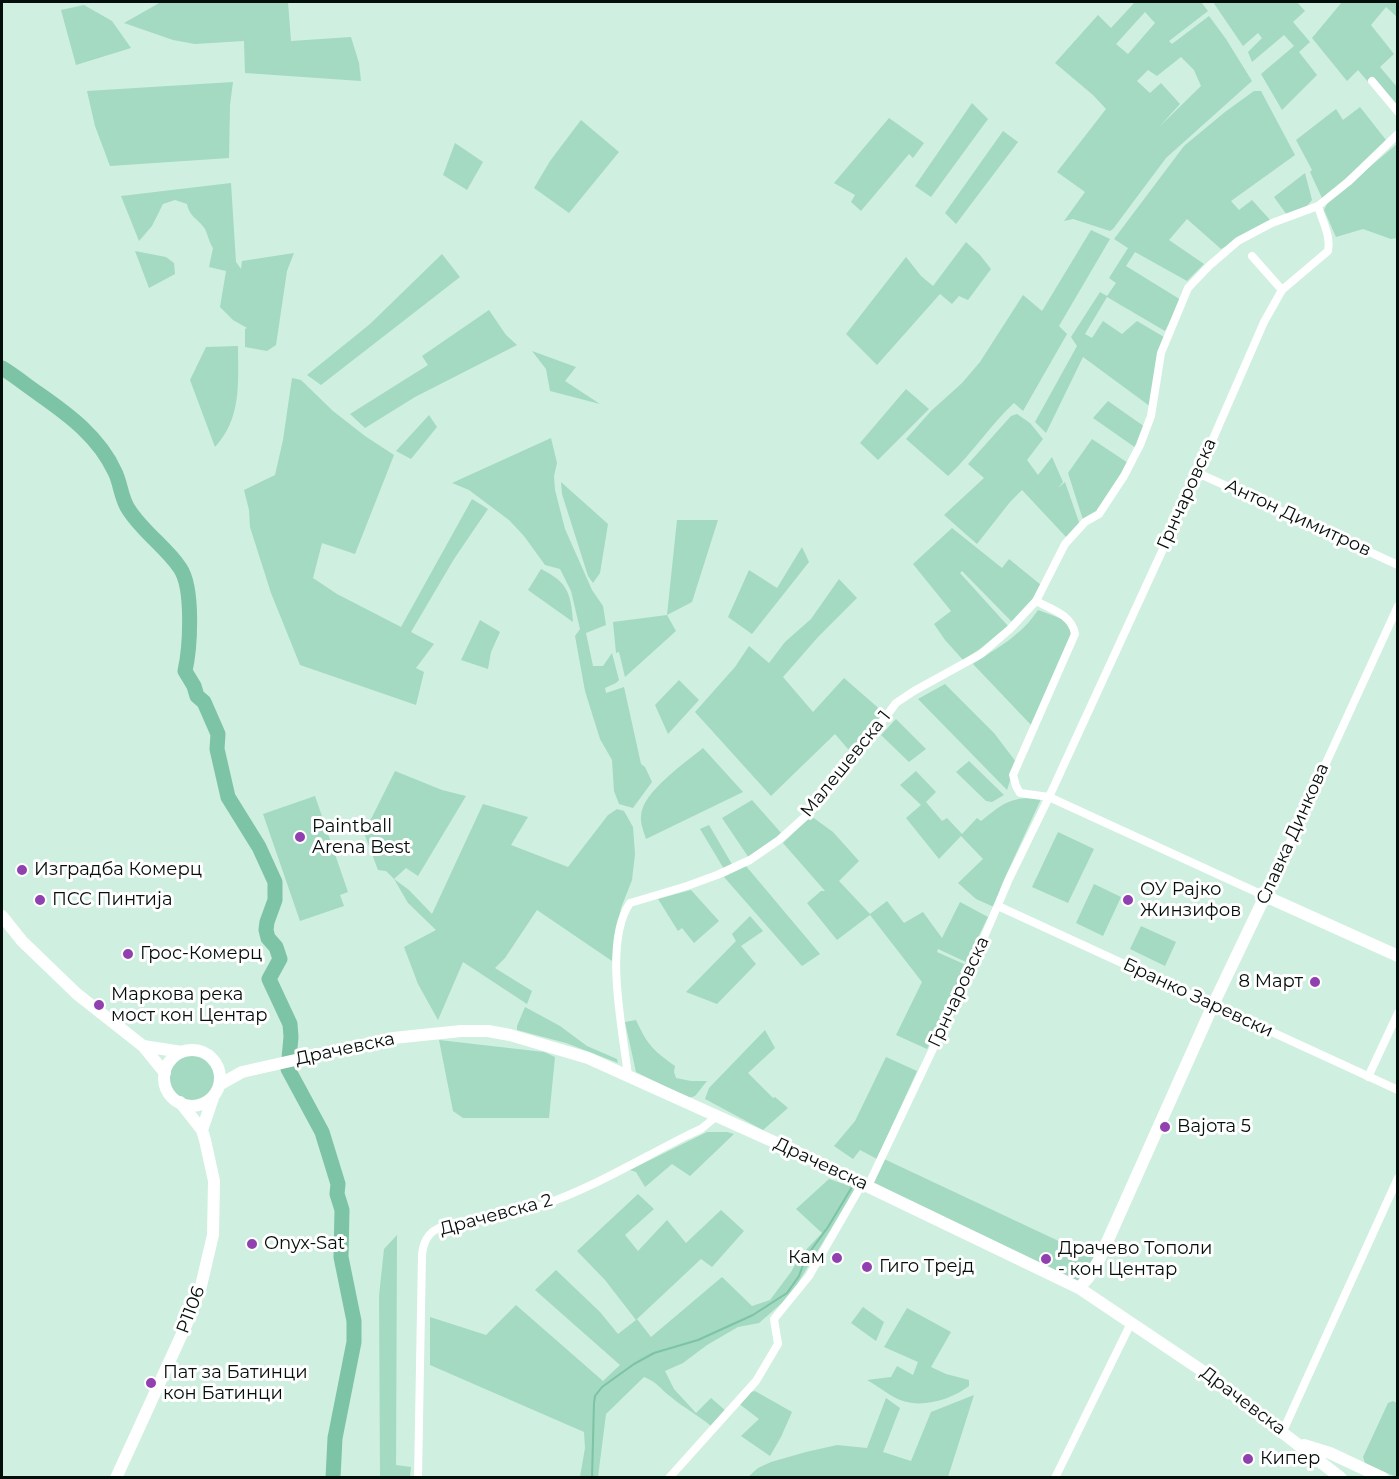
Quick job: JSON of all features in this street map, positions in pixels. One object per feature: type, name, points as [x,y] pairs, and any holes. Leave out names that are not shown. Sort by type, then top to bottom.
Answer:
[{"type":"main road","points":[[1265,896],[1398,956]]},
{"type":"main road","name":"Славка Динкова","points":[[1079,1288],[1099,1260],[1213,1005],[1265,896]]},
{"type":"main road","points":[[2,916],[22,941],[69,986],[143,1046],[165,1073],[168,1090],[202,1130]]},
{"type":"main road","name":"Драчевска","points":[[217,1090],[242,1072],[393,1038],[430,1033],[488,1031],[540,1043],[588,1058],[865,1185],[1079,1288],[1207,1374],[1341,1478]]},
{"type":"main road","points":[[143,1046],[182,1052],[196,1050],[214,1060],[220,1075],[217,1090],[202,1130]]},
{"type":"main road","points":[[165,1073],[172,1058],[182,1052]]},
{"type":"main road","name":"Драчевска","points":[[218,1066],[242,1072]]},
{"type":"main road","points":[[180,1102],[195,1105],[206,1102],[217,1090]]},
{"type":"main road","name":"P1106","points":[[116,1478],[187,1323],[207,1266],[213,1235],[215,1198],[214,1181],[202,1130]]},
{"type":"main road","points":[[1026,1262],[1036,1263],[1071,1279],[1088,1278]]},
{"type":"main road","points":[[1300,1444],[1330,1453],[1383,1478]]},
{"type":"street","points":[[1372,81],[1398,112]]},
{"type":"street","name":"Малешевска 1","points":[[628,1076],[618,990],[616,949],[621,926],[630,903],[717,875],[750,860],[779,840],[807,815],[840,778],[896,703],[981,654],[1036,602],[1065,544],[1085,522],[1099,514],[1124,476],[1140,445],[1150,416],[1161,353],[1188,288],[1238,241],[1272,223],[1318,206],[1372,160],[1398,134]]},
{"type":"street","name":"Грнчаровска","points":[[669,1478],[756,1381],[778,1344],[774,1319],[809,1276],[865,1185],[1049,797],[1264,322],[1282,290],[1328,251],[1328,232],[1318,206]]},
{"type":"street","points":[[1252,256],[1282,290]]},
{"type":"street","name":"Антон Димитров","points":[[1198,472],[1398,565]]},
{"type":"street","points":[[1036,602],[1068,619],[1075,634],[1013,774],[1020,792],[1049,797],[1265,896]]},
{"type":"street","name":"Славка Динкова","points":[[1265,896],[1398,606]]},
{"type":"street","name":"Бранко Заревски","points":[[998,906],[1398,1090]]},
{"type":"street","points":[[1368,1077],[1398,1013]]},
{"type":"street","name":"Драчевска 2","points":[[418,1478],[422,1255],[423,1247],[430,1234],[438,1228],[453,1223],[514,1213],[541,1205],[584,1187],[701,1129],[717,1116]]},
{"type":"street","points":[[1283,1431],[1398,1178]]},
{"type":"street","points":[[1055,1478],[1131,1323]]},
{"type":"green space","points":[[161,2],[288,2],[291,41],[351,37],[359,63],[361,81],[245,73],[244,41],[195,44],[173,40],[124,23]]},
{"type":"green space","points":[[1135,2],[1201,2],[1208,11],[1169,41],[1172,44],[1209,16],[1252,81],[1166,158],[1110,231],[1073,219],[1064,221],[1085,192],[1057,172],[1106,109],[1055,63],[1098,15],[1111,28]],"holes":[[[1145,12],[1155,23],[1128,54],[1116,44]],[[1181,57],[1194,70],[1201,86],[1159,127],[1180,104],[1161,83],[1150,93],[1137,81],[1148,70],[1157,76]]]},
{"type":"green space","points":[[1213,2],[1297,2],[1305,11],[1293,22],[1310,42],[1299,52],[1317,75],[1282,110],[1261,74],[1294,46],[1284,35],[1252,62],[1248,52],[1262,38],[1258,33],[1243,46]]},
{"type":"green space","points":[[1342,2],[1397,2],[1397,17],[1386,7],[1371,25],[1394,54],[1380,67],[1397,87],[1397,112],[1386,103],[1358,70],[1347,81],[1312,38]]},
{"type":"green space","points":[[84,5],[112,21],[131,48],[76,65],[61,10]]},
{"type":"green space","points":[[233,82],[229,158],[110,166],[95,126],[87,91]]},
{"type":"green space","points":[[1254,91],[1261,91],[1295,155],[1231,201],[1239,210],[1252,200],[1272,222],[1221,249],[1187,219],[1169,240],[1204,264],[1187,281],[1135,252],[1126,266],[1181,300],[1165,331],[1107,297],[1085,334],[1092,338],[1103,321],[1122,334],[1137,321],[1164,337],[1151,407],[1083,357],[1046,433],[1035,422],[1077,346],[1071,337],[1100,292],[1107,296],[1116,283],[1109,278],[1128,248],[1114,239],[1184,146]]},
{"type":"green space","points":[[972,103],[988,119],[931,197],[915,186]]},
{"type":"green space","points":[[1360,107],[1386,140],[1369,159],[1322,198],[1310,172],[1312,170],[1296,140],[1336,109],[1343,120]]},
{"type":"green space","points":[[889,118],[924,143],[913,158],[909,154],[861,211],[851,202],[855,195],[834,183]]},
{"type":"green space","points":[[581,120],[619,152],[569,213],[534,188],[550,161]]},
{"type":"green space","points":[[1003,131],[1018,142],[956,224],[945,213]]},
{"type":"green space","points":[[455,143],[483,162],[467,190],[443,175]]},
{"type":"green space","points":[[1397,144],[1397,238],[1391,239],[1363,229],[1336,237],[1324,210],[1328,202]]},
{"type":"green space","points":[[1305,173],[1312,200],[1307,206],[1287,215],[1274,197]]},
{"type":"green space","points":[[231,183],[236,262],[241,269],[242,261],[294,253],[287,271],[276,345],[267,351],[245,347],[245,329],[247,328],[233,320],[220,307],[226,271],[209,267],[213,248],[205,229],[192,215],[187,204],[175,200],[163,204],[152,226],[139,241],[121,196]]},
{"type":"green space","points":[[1091,230],[1110,239],[1059,326],[1067,334],[1023,411],[1014,403],[948,476],[906,439],[980,362],[1023,295],[1042,311]]},
{"type":"green space","points":[[966,242],[991,269],[968,300],[959,296],[952,304],[940,294],[877,365],[846,334],[906,257],[921,276],[933,286]]},
{"type":"green space","points":[[135,251],[166,257],[174,263],[175,274],[149,288]]},
{"type":"green space","points":[[442,254],[460,277],[321,385],[307,375],[370,324]]},
{"type":"green space","points":[[489,310],[506,335],[517,345],[415,397],[365,428],[350,414],[428,365],[422,356]]},
{"type":"green space","points":[[238,346],[237,399],[230,424],[215,447],[190,380],[206,347]]},
{"type":"green space","points":[[532,351],[576,367],[565,381],[600,404],[550,391],[546,369]]},
{"type":"green space","points":[[292,378],[301,380],[333,411],[394,455],[355,554],[322,543],[313,578],[337,594],[401,627],[472,499],[488,509],[454,559],[411,632],[434,644],[416,668],[424,672],[416,705],[300,665],[271,593],[250,527],[244,490],[275,475],[283,440]]},
{"type":"green space","points":[[906,389],[929,409],[878,460],[860,443]]},
{"type":"green space","points":[[1108,401],[1145,427],[1136,448],[1093,418]]},
{"type":"green space","points":[[1017,414],[1030,423],[1043,439],[1027,460],[1038,475],[1052,457],[1063,482],[1058,488],[1065,482],[1080,525],[1067,538],[1022,490],[977,544],[944,515],[984,478],[968,464],[1011,416]]},
{"type":"green space","points":[[429,415],[437,427],[411,459],[396,451]]},
{"type":"green space","points":[[551,438],[557,463],[554,476],[555,490],[565,529],[592,590],[603,606],[606,625],[586,633],[593,666],[603,666],[612,653],[619,680],[605,688],[606,693],[624,687],[641,764],[645,767],[652,782],[633,808],[619,804],[614,791],[612,760],[600,739],[585,691],[575,636],[580,629],[571,591],[560,569],[545,565],[509,520],[469,490],[452,483]]},
{"type":"green space","points":[[1092,439],[1128,463],[1096,513],[1084,523],[1068,473]]},
{"type":"green space","points":[[561,482],[608,524],[600,573],[593,583],[588,576],[562,494]]},
{"type":"green space","points":[[677,520],[718,520],[692,602],[667,615]]},
{"type":"green space","points":[[952,528],[1002,568],[1009,559],[1041,585],[1024,613],[1013,623],[962,571],[960,573],[1008,626],[963,660],[934,624],[951,611],[913,564]]},
{"type":"green space","points":[[802,547],[809,562],[752,634],[728,617],[749,570],[777,588]]},
{"type":"green space","points":[[541,569],[557,579],[566,589],[571,603],[573,622],[528,590]]},
{"type":"green space","points":[[839,579],[857,598],[818,637],[783,677],[813,712],[844,678],[883,712],[854,756],[835,734],[771,796],[695,712],[735,667],[749,646],[769,663],[785,642],[811,619]]},
{"type":"green space","points":[[1038,610],[1065,620],[1072,627],[1069,644],[1032,726],[973,664],[1017,634]]},
{"type":"green space","points":[[667,615],[676,631],[625,677],[619,652],[616,653],[613,622]]},
{"type":"green space","points":[[480,620],[500,632],[491,652],[488,669],[461,660]]},
{"type":"green space","points":[[679,680],[699,700],[668,734],[655,705]]},
{"type":"green space","points":[[945,684],[994,733],[1016,762],[1007,790],[918,699]]},
{"type":"green space","points":[[896,719],[926,749],[909,762],[881,735]]},
{"type":"green space","points":[[703,748],[743,792],[646,839],[641,816],[649,797],[656,788]]},
{"type":"green space","points":[[969,761],[1004,795],[992,802],[986,801],[956,772]]},
{"type":"green space","points":[[395,771],[442,790],[466,796],[418,876],[406,868],[394,879],[386,871],[378,870],[364,833]]},
{"type":"green space","points":[[916,771],[936,792],[926,802],[942,821],[947,818],[962,834],[977,818],[981,821],[1008,802],[1031,798],[1041,799],[1002,884],[994,907],[976,899],[958,883],[983,859],[961,836],[939,859],[906,818],[921,805],[900,785]]},
{"type":"green space","name":"Paintball Arena Best","points":[[315,796],[348,892],[340,895],[344,906],[300,921],[263,814]]},
{"type":"green space","points":[[752,800],[782,834],[749,858],[722,818]]},
{"type":"green space","points":[[483,804],[528,817],[511,845],[568,867],[608,815],[617,809],[624,811],[633,827],[635,854],[632,880],[621,908],[612,961],[537,910],[505,958],[495,968],[532,991],[527,1004],[463,962],[438,1020],[418,984],[404,947],[436,930],[408,903],[394,879],[409,890],[432,914]]},
{"type":"green space","points":[[811,816],[833,832],[859,861],[839,881],[870,914],[887,901],[904,923],[923,912],[942,938],[960,902],[988,917],[966,962],[938,949],[937,952],[966,965],[927,1049],[896,1035],[922,982],[870,915],[837,940],[807,903],[821,891],[825,891],[783,843]]},
{"type":"green space","points":[[709,825],[733,866],[724,869],[700,829]]},
{"type":"green space","points":[[1058,832],[1094,849],[1068,903],[1032,887]]},
{"type":"green space","points":[[746,866],[820,954],[802,966],[724,877]]},
{"type":"green space","points":[[1094,884],[1121,897],[1103,936],[1076,923]]},
{"type":"green space","points":[[691,890],[719,921],[694,943],[682,928],[678,931],[658,899]]},
{"type":"green space","points":[[750,916],[763,931],[741,946],[756,964],[717,1004],[686,992],[736,941],[732,934]]},
{"type":"green space","points":[[1141,926],[1176,942],[1165,966],[1130,949]]},
{"type":"green space","points":[[525,1007],[560,1026],[587,1046],[617,1059],[618,1063],[566,1043],[517,1030]]},
{"type":"green space","points":[[636,1020],[652,1047],[675,1066],[676,1078],[707,1081],[695,1096],[689,1098],[636,1072],[625,1022]]},
{"type":"green space","points":[[765,1030],[775,1048],[748,1073],[773,1098],[775,1097],[788,1108],[763,1130],[705,1099],[709,1088]]},
{"type":"green space","points":[[439,1040],[544,1052],[555,1057],[549,1118],[463,1118],[453,1111]]},
{"type":"green space","points":[[192,1054],[209,1061],[216,1078],[209,1095],[192,1102],[175,1095],[168,1078],[175,1061]]},
{"type":"green space","points":[[886,1057],[917,1071],[877,1159],[860,1150],[853,1159],[834,1146],[855,1121]]},
{"type":"green space","points":[[707,1132],[734,1134],[690,1176],[672,1164],[645,1187],[636,1172],[630,1170]]},
{"type":"green space","points":[[882,1158],[1099,1260],[1079,1288],[868,1186]]},
{"type":"green space","points":[[829,1179],[853,1187],[854,1191],[790,1296],[759,1323],[738,1327],[707,1345],[683,1363],[665,1371],[674,1389],[696,1413],[711,1398],[726,1411],[711,1426],[644,1377],[606,1414],[598,1477],[580,1477],[585,1448],[584,1432],[430,1365],[430,1317],[486,1335],[516,1305],[603,1381],[620,1365],[535,1290],[556,1270],[600,1312],[618,1334],[636,1320],[605,1280],[577,1251],[638,1194],[654,1209],[625,1235],[638,1251],[667,1220],[686,1243],[721,1210],[744,1231],[712,1267],[701,1259],[637,1319],[651,1337],[722,1277],[752,1306],[770,1300],[800,1256],[822,1233],[796,1209]]},
{"type":"green space","points":[[397,1235],[396,1465],[411,1467],[410,1477],[380,1477],[379,1296],[384,1249]]},
{"type":"green space","points":[[863,1307],[884,1322],[876,1341],[851,1323]]},
{"type":"green space","points":[[907,1308],[951,1332],[931,1367],[969,1380],[969,1386],[938,1401],[911,1403],[898,1399],[867,1380],[891,1377],[897,1366],[913,1375],[918,1362],[884,1347]]},
{"type":"green space","points":[[755,1391],[792,1412],[770,1456],[741,1436],[759,1419],[738,1403]]},
{"type":"green space","points":[[974,1395],[948,1477],[748,1477],[758,1468],[771,1462],[806,1452],[837,1445],[867,1448],[886,1398],[900,1408],[883,1452],[911,1461],[931,1412]]},
{"type":"green space","points":[[1393,1401],[1397,1403],[1397,1477],[1369,1466],[1363,1457],[1388,1403]]},
{"type":"waterway","points":[[2,368],[61,410],[92,437],[115,472],[129,510],[180,568],[187,589],[190,619],[185,671],[197,696],[204,702],[218,734],[217,749],[228,797],[259,847],[275,882],[275,900],[266,930],[280,959],[269,979],[290,1024],[288,1069],[322,1132],[338,1184],[337,1194],[342,1210],[341,1257],[354,1321],[354,1342],[335,1438],[333,1478]]},
{"type":"waterway","points":[[592,1478],[594,1403],[595,1396],[602,1387],[654,1353],[698,1340],[753,1315],[787,1293],[799,1276],[806,1257],[828,1227],[852,1187]]},
{"type":"place","name":"Paintball Arena Best","points":[[300,837]]},
{"type":"place","name":"Изградба Комерц","points":[[22,870]]},
{"type":"place","name":"ПСС Пинтија","points":[[40,900]]},
{"type":"place","name":"ОУ Рајко Жинзифов","points":[[1128,900]]},
{"type":"place","name":"Грос-Комерц","points":[[128,954]]},
{"type":"place","name":"8 Март","points":[[1315,982]]},
{"type":"place","name":"Маркова река мост кон Центар","points":[[99,1005]]},
{"type":"place","name":"Вајота 5","points":[[1165,1127]]},
{"type":"place","name":"Onyx-Sat","points":[[252,1244]]},
{"type":"place","name":"Кам","points":[[837,1258]]},
{"type":"place","name":"Драчево Тополи - кон Центар","points":[[1046,1259]]},
{"type":"place","name":"Гиго Трејд","points":[[867,1267]]},
{"type":"place","name":"Пат за Батинци кон Батинци","points":[[151,1383]]},
{"type":"place","name":"Кипер","points":[[1248,1459]]}]
